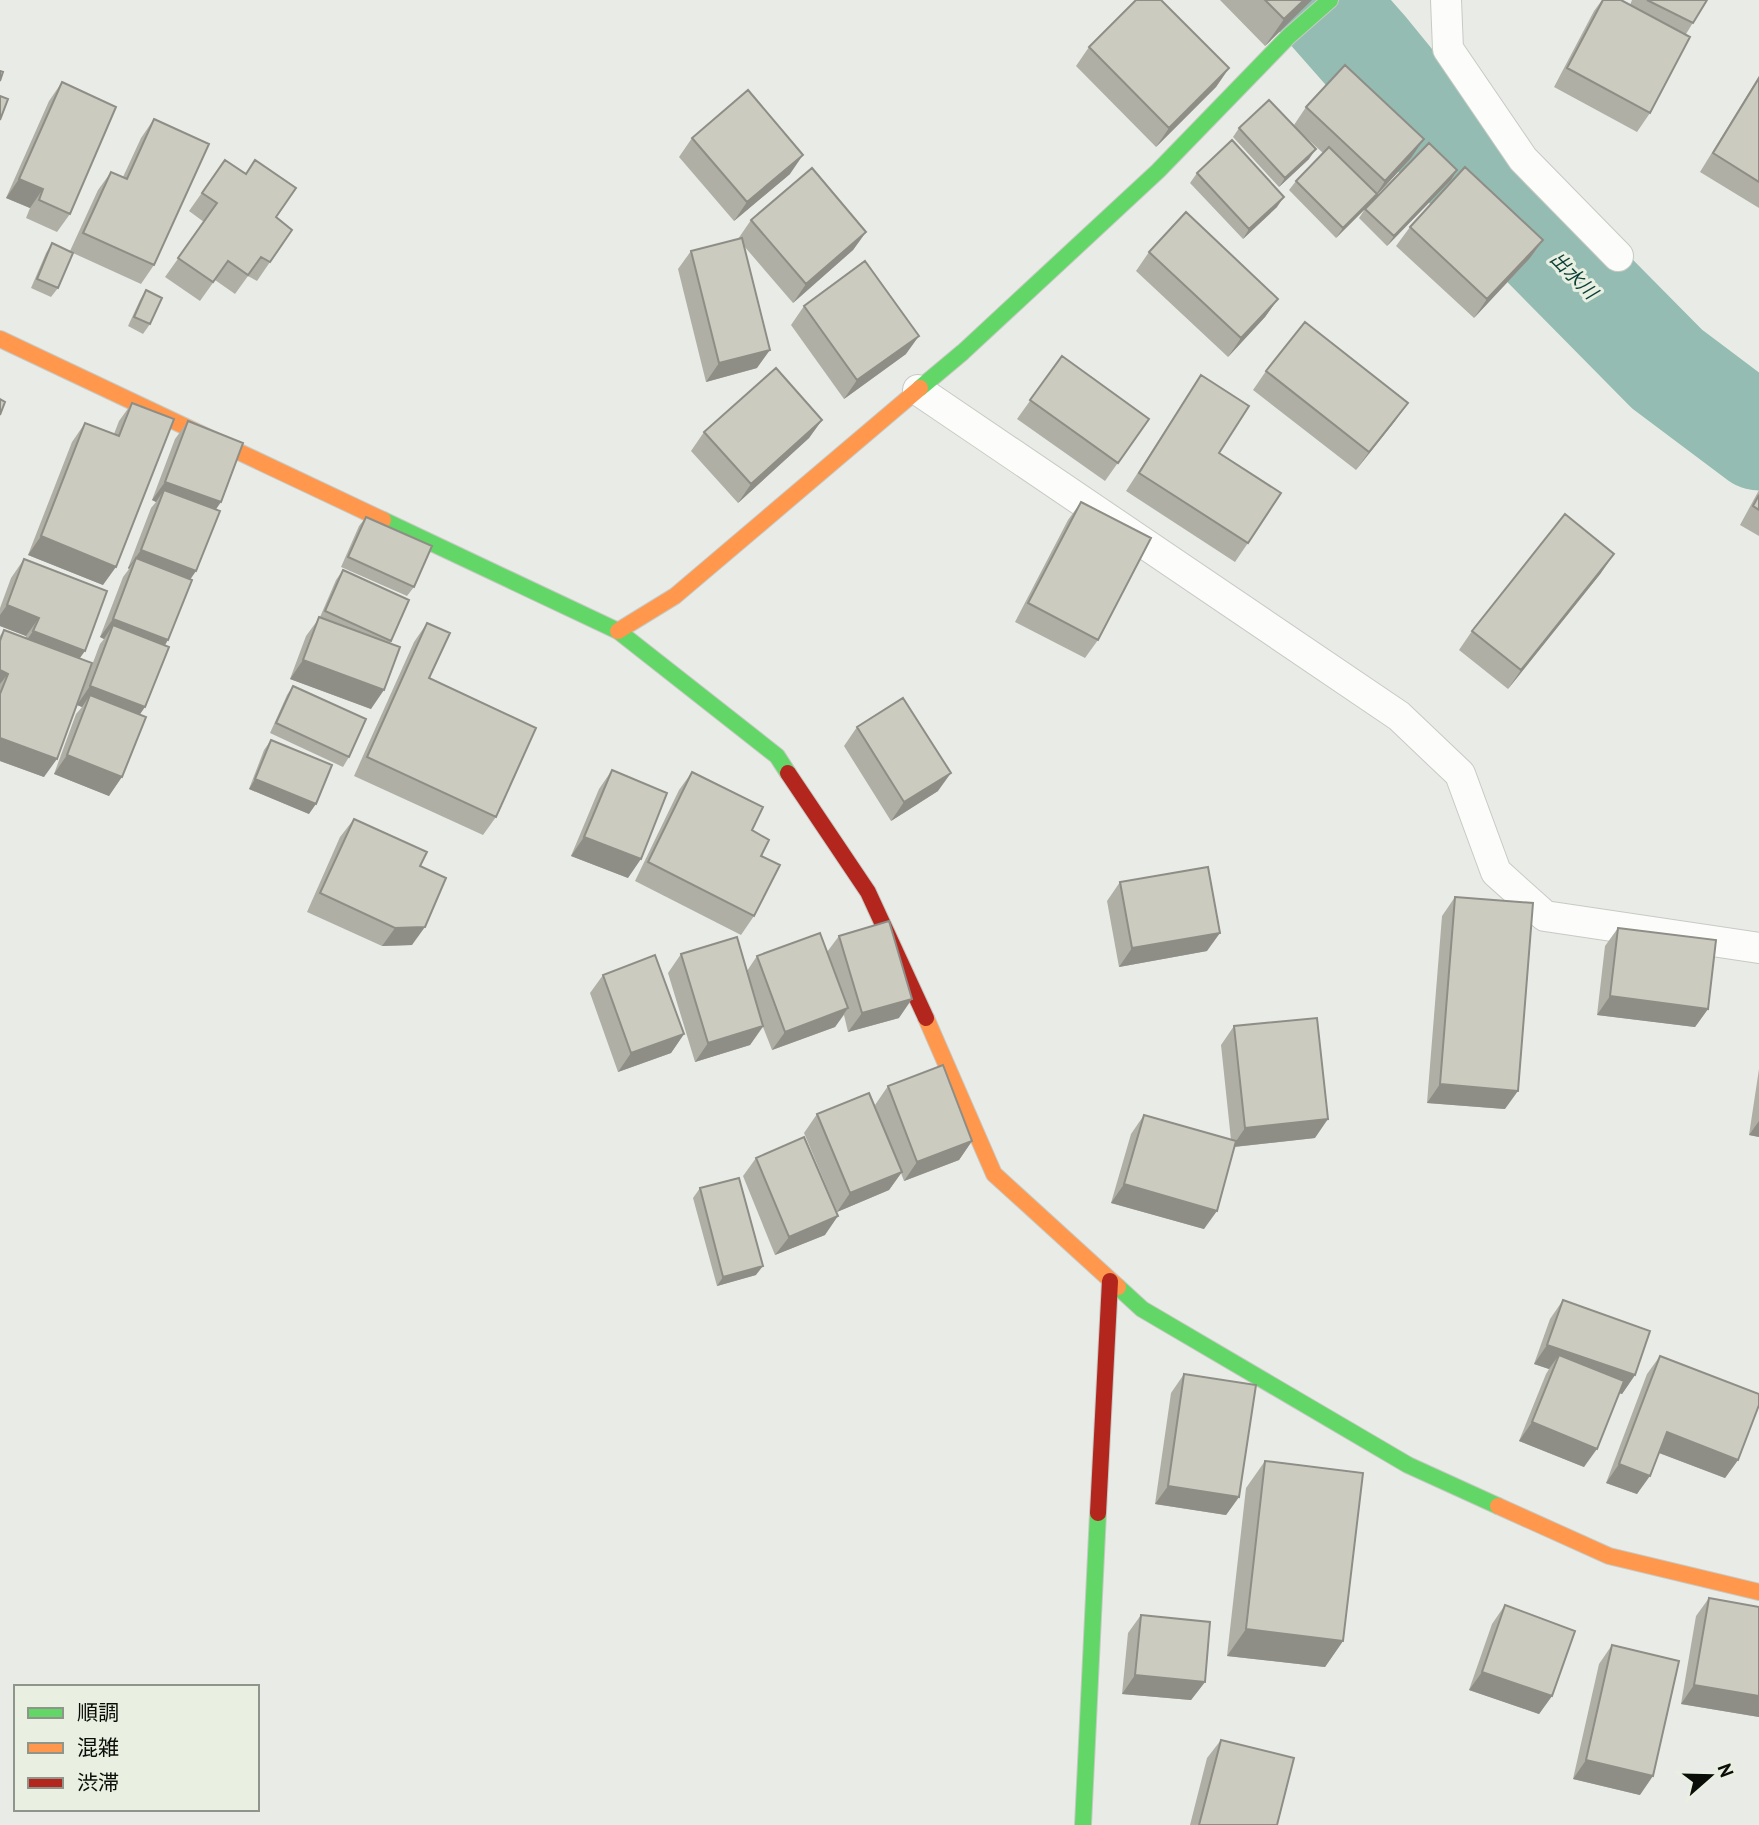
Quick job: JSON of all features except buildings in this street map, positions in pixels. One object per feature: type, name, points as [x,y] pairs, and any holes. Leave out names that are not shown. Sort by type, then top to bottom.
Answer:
[{"type":"street","points":[[618,631],[675,596],[963,352],[1158,171],[1289,36],[1330,0]]},
{"type":"street","points":[[0,340],[618,631],[777,756],[868,892],[994,1174],[1142,1309],[1408,1465],[1609,1556],[1759,1592]]},
{"type":"street","points":[[1083,1825],[1110,1280]]},
{"type":"lane","points":[[1446,0],[1448,49],[1523,159],[1618,256]]},
{"type":"lane","points":[[918,390],[1399,716],[1460,774],[1496,872],[1545,916],[1759,948]]},
{"type":"waterway","name":"出水川","points":[[1321,0],[1427,126],[1667,369],[1759,438]]},
{"type":"traffic: fast","points":[[920,388],[963,352],[1158,171],[1289,36],[1330,0]]},
{"type":"traffic: fast","points":[[383,520],[618,631],[777,756],[788,773]]},
{"type":"traffic: fast","points":[[1118,1287],[1142,1309],[1408,1465],[1498,1506]]},
{"type":"traffic: fast","points":[[1083,1825],[1098,1513]]},
{"type":"traffic: slow","points":[[0,339],[383,520]]},
{"type":"traffic: slow","points":[[618,631],[675,596],[920,388]]},
{"type":"traffic: slow","points":[[926,1018],[994,1174],[1118,1287]]},
{"type":"traffic: slow","points":[[1498,1506],[1609,1556],[1759,1592]]},
{"type":"traffic: jam","points":[[788,773],[868,892],[926,1018]]},
{"type":"traffic: jam","points":[[1098,1513],[1110,1281]]}]
